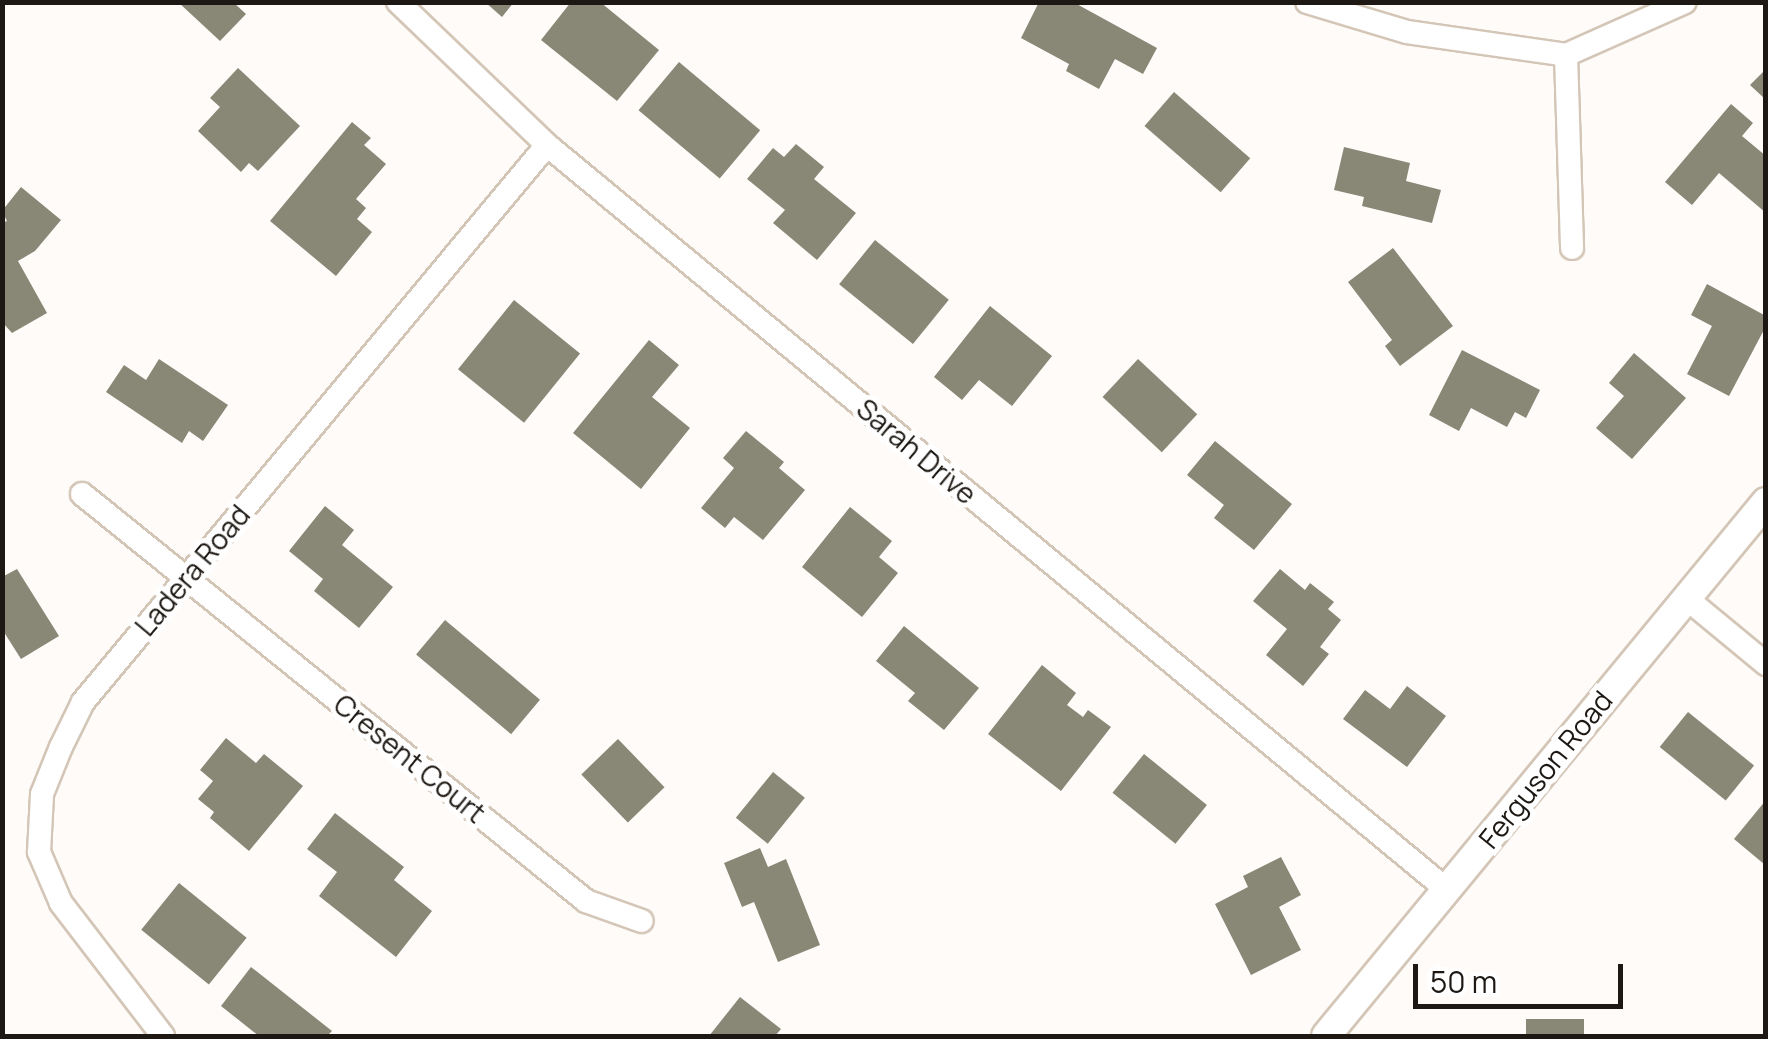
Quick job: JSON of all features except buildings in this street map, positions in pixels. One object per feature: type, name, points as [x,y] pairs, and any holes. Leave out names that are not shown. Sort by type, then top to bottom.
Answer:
[{"type":"street","name":"Sarah Drive","points":[[398,2],[547,145],[1446,889]]},
{"type":"street","points":[[1307,2],[1407,32],[1566,54],[1685,2]]},
{"type":"street","points":[[1566,54],[1572,248]]},
{"type":"street","name":"Ladera Road","points":[[163,1036],[61,903],[38,852],[42,794],[83,702],[547,145]]},
{"type":"street","name":"Cresent Court","points":[[82,494],[586,901],[642,921]]},
{"type":"street","name":"Ferguson Road","points":[[1326,1036],[1766,502]]},
{"type":"street","points":[[1686,598],[1766,664]]}]
